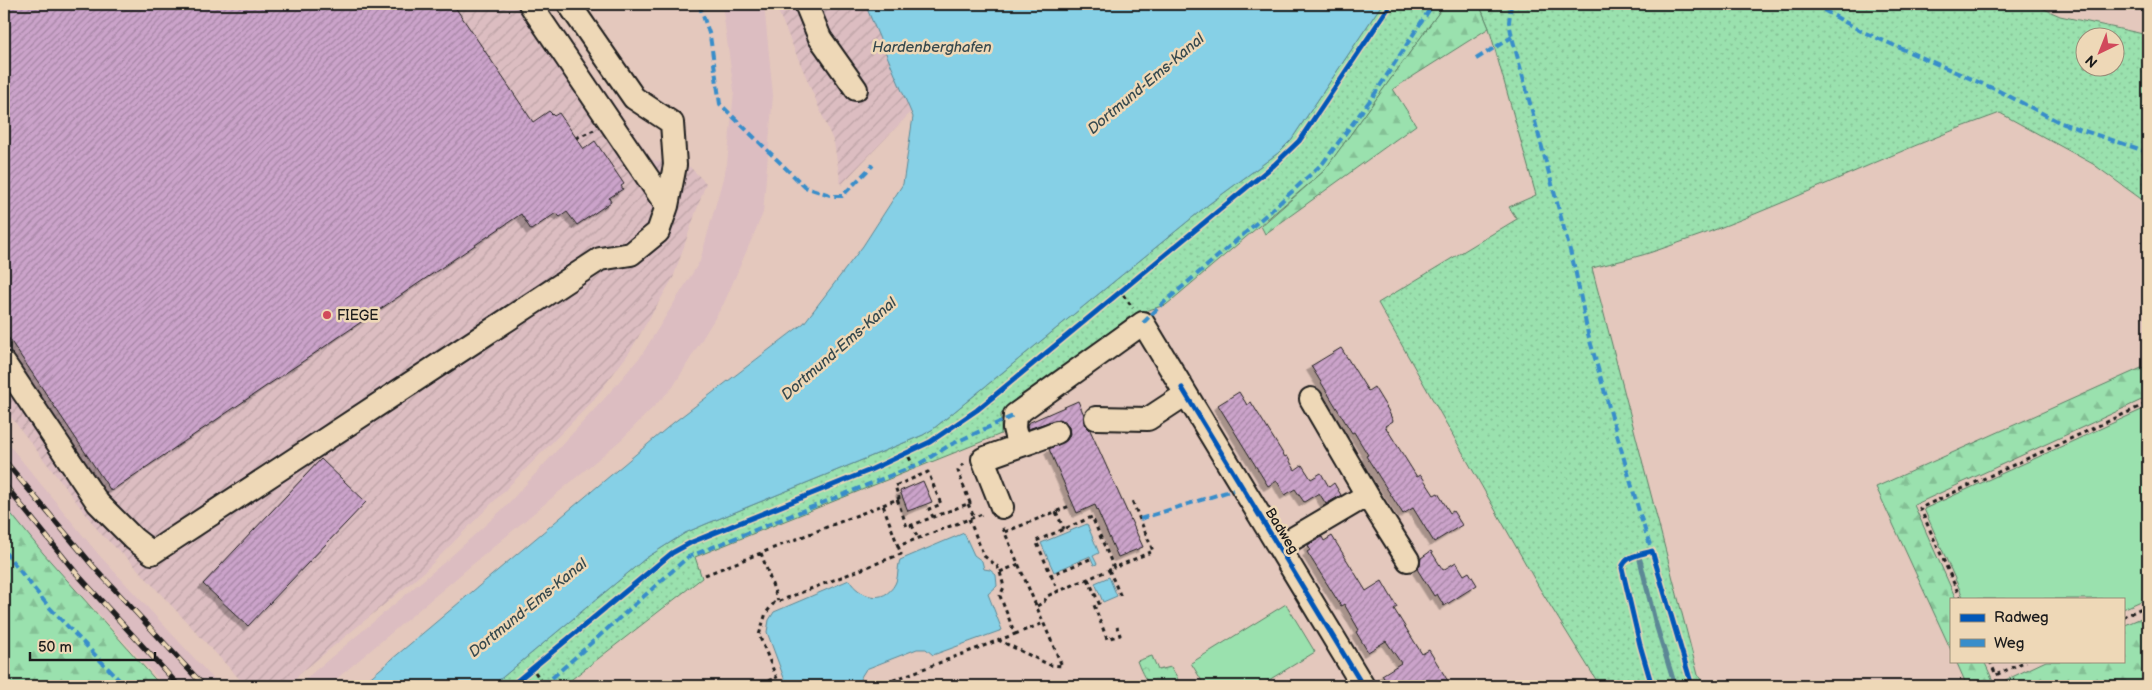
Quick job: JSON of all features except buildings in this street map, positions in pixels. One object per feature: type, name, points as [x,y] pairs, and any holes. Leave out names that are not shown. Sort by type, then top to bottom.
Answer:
[{"type":"street","points":[[530,4],[667,206]]},
{"type":"street","points":[[4,363],[98,503],[134,539],[152,553],[600,259],[631,254],[658,232],[667,206],[675,165],[672,123],[634,98],[569,4]]},
{"type":"street","points":[[806,4],[820,38],[856,90]]},
{"type":"street","name":"Badweg","points":[[1018,445],[1014,428],[1015,415],[1143,323],[1363,686]]},
{"type":"street","points":[[1096,418],[1148,419],[1184,391]]},
{"type":"street","points":[[1311,399],[1367,495],[1408,560]]},
{"type":"street","points":[[1002,516],[983,459],[1057,432]]},
{"type":"street","points":[[1279,547],[1367,495]]},
{"type":"path","points":[[576,138],[597,129]]},
{"type":"path","points":[[1123,295],[1135,311]]},
{"type":"path","points":[[1961,598],[1920,508],[2148,403]]},
{"type":"path","points":[[974,517],[958,471],[968,458],[980,453],[983,459]]},
{"type":"path","points":[[909,457],[913,466]]},
{"type":"path","points":[[705,575],[900,498],[894,486],[928,472],[941,504],[929,509],[933,517]]},
{"type":"path","points":[[1037,606],[1044,602],[1047,596],[1153,550],[1131,498]]},
{"type":"path","points":[[897,499],[907,527],[968,504]]},
{"type":"path","points":[[780,686],[759,635],[766,613],[778,601],[901,554],[882,505]]},
{"type":"path","points":[[1005,532],[1072,505]]},
{"type":"path","points":[[1056,512],[1064,529]]},
{"type":"path","points":[[898,546],[979,515]]},
{"type":"path","points":[[998,640],[1050,665],[1062,666],[1005,532],[1002,516]]},
{"type":"path","points":[[1058,592],[1036,541],[1092,518],[1114,568]]},
{"type":"path","points":[[969,519],[984,556],[997,566],[1000,572],[1004,587],[1000,596],[1015,634]]},
{"type":"path","points":[[912,525],[918,539]]},
{"type":"path","points":[[761,553],[778,601]]},
{"type":"path","points":[[1051,576],[1090,558]]},
{"type":"path","points":[[1000,572],[1019,564]]},
{"type":"path","points":[[1109,570],[1121,597]]},
{"type":"path","points":[[1088,579],[1099,603],[1094,605],[1107,639],[1120,635],[1117,627]]},
{"type":"path","points":[[2124,616],[2148,605]]},
{"type":"path","points":[[878,686],[1044,623]]},
{"type":"path","points":[[1990,662],[1996,675],[2024,662]]},
{"type":"path","points":[[535,672],[540,679]]},
{"type":"path","points":[[754,686],[777,678]]},
{"type":"shaded area","name":"FIEGE","points":[[4,4],[546,4],[652,160],[690,167],[706,183],[673,278],[629,353],[592,402],[424,572],[287,686],[246,686],[131,562],[101,534],[4,408]]},
{"type":"shaded area","points":[[722,4],[764,4],[773,95],[763,213],[724,303],[673,387],[622,439],[328,686],[297,686],[447,560],[505,507],[641,356],[700,261],[727,164],[734,91]]},
{"type":"shaded area","points":[[775,4],[1084,4],[911,112],[841,185],[834,143]]},
{"type":"shaded area","points":[[4,439],[99,555],[220,686],[165,686],[43,553],[4,505]]},
{"type":"green space","points":[[1382,4],[1445,4],[1324,171],[1166,305],[1128,318],[1001,414],[1001,434],[695,557],[702,578],[563,686],[492,686],[646,558],[685,533],[923,435],[933,429],[1209,204],[1278,153],[1291,140]]},
{"type":"green space","points":[[1445,4],[1479,4],[1489,28],[1393,89],[1416,125],[1265,234],[1261,226],[1324,171]]},
{"type":"green space","points":[[1479,4],[2033,4],[2060,16],[2116,28],[2074,28],[2074,78],[2124,78],[2124,30],[2148,35],[2148,204],[2093,164],[2000,113],[1915,146],[1704,234],[1644,254],[1592,268],[1698,675],[1705,686],[1600,686],[1540,589],[1378,303],[1517,219],[1509,207],[1536,195],[1489,28]]},
{"type":"green space","points":[[2148,365],[2148,397],[1914,505],[1956,598],[1950,598],[1950,648],[1876,487]]},
{"type":"green space","points":[[2148,407],[2148,598],[2124,609],[2124,598],[1964,598],[1924,509]]},
{"type":"green space","points":[[4,505],[43,553],[161,686],[4,686]]},
{"type":"green space","points":[[1286,604],[1315,652],[1259,686],[1205,686],[1191,663]]},
{"type":"green space","points":[[2148,615],[2148,686],[1967,686],[1956,662],[1984,662],[1995,685],[2044,662],[2124,662],[2124,626]]},
{"type":"green space","points":[[1152,656],[1158,670],[1171,667],[1177,677],[1179,686],[1162,686],[1151,684],[1147,681],[1137,661]]},
{"type":"water","points":[[865,4],[1382,4],[1291,140],[1278,153],[1209,204],[933,429],[923,435],[685,533],[646,558],[492,686],[360,686],[673,423],[804,323],[863,246],[903,184],[913,117]]},
{"type":"water","points":[[1087,524],[1099,553],[1093,556],[1097,564],[1094,565],[1090,556],[1054,572],[1041,543]]},
{"type":"water","points":[[964,533],[974,555],[982,561],[984,569],[990,570],[996,575],[997,586],[988,594],[1002,630],[933,655],[926,649],[917,649],[866,669],[861,677],[862,683],[853,686],[787,686],[767,632],[769,620],[774,612],[849,580],[853,586],[865,594],[872,596],[885,595],[895,584],[900,560]]},
{"type":"water","points":[[1109,577],[1117,596],[1103,602],[1095,583]]},
{"type":"waterway","points":[[1640,560],[1655,621],[1675,686]]},
{"type":"railway","points":[[4,460],[93,566],[204,686]]},
{"type":"railway","points":[[4,484],[77,574],[179,686]]},
{"type":"marked path","points":[[699,4],[710,36],[720,104],[805,187],[833,196],[842,196],[873,165]]},
{"type":"marked path","points":[[1143,323],[1323,163],[1374,95],[1433,4]]},
{"type":"marked path","points":[[1511,4],[1509,22],[1512,37],[1575,269],[1588,334],[1653,554]]},
{"type":"marked path","points":[[1813,4],[1861,31],[1999,91],[2061,123],[2148,152]]},
{"type":"marked path","points":[[1476,59],[1512,37]]},
{"type":"marked path","points":[[543,686],[688,557],[919,464],[950,445],[1015,415]]},
{"type":"marked path","points":[[1140,519],[1233,490]]},
{"type":"marked path","points":[[4,551],[48,606],[125,686]]},
{"type":"cycle path","points":[[511,686],[672,553],[692,542],[868,471],[930,442],[977,410],[1274,165],[1299,141],[1391,4]]},
{"type":"cycle path","points":[[1182,388],[1363,686]]},
{"type":"cycle path","points":[[1652,686],[1640,645],[1622,568],[1630,558],[1652,551],[1692,686]]},
{"type":"place","name":"FIEGE","points":[[327,315]]},
{"type":"water label","name":"Hardenberghafen","points":[[932,47]]},
{"type":"water label","name":"Dortmund-Ems-Kanal","points":[[1146,84]]},
{"type":"water label","name":"Dortmund-Ems-Kanal","points":[[839,349]]},
{"type":"water label","name":"Dortmund-Ems-Kanal","points":[[528,608]]}]
